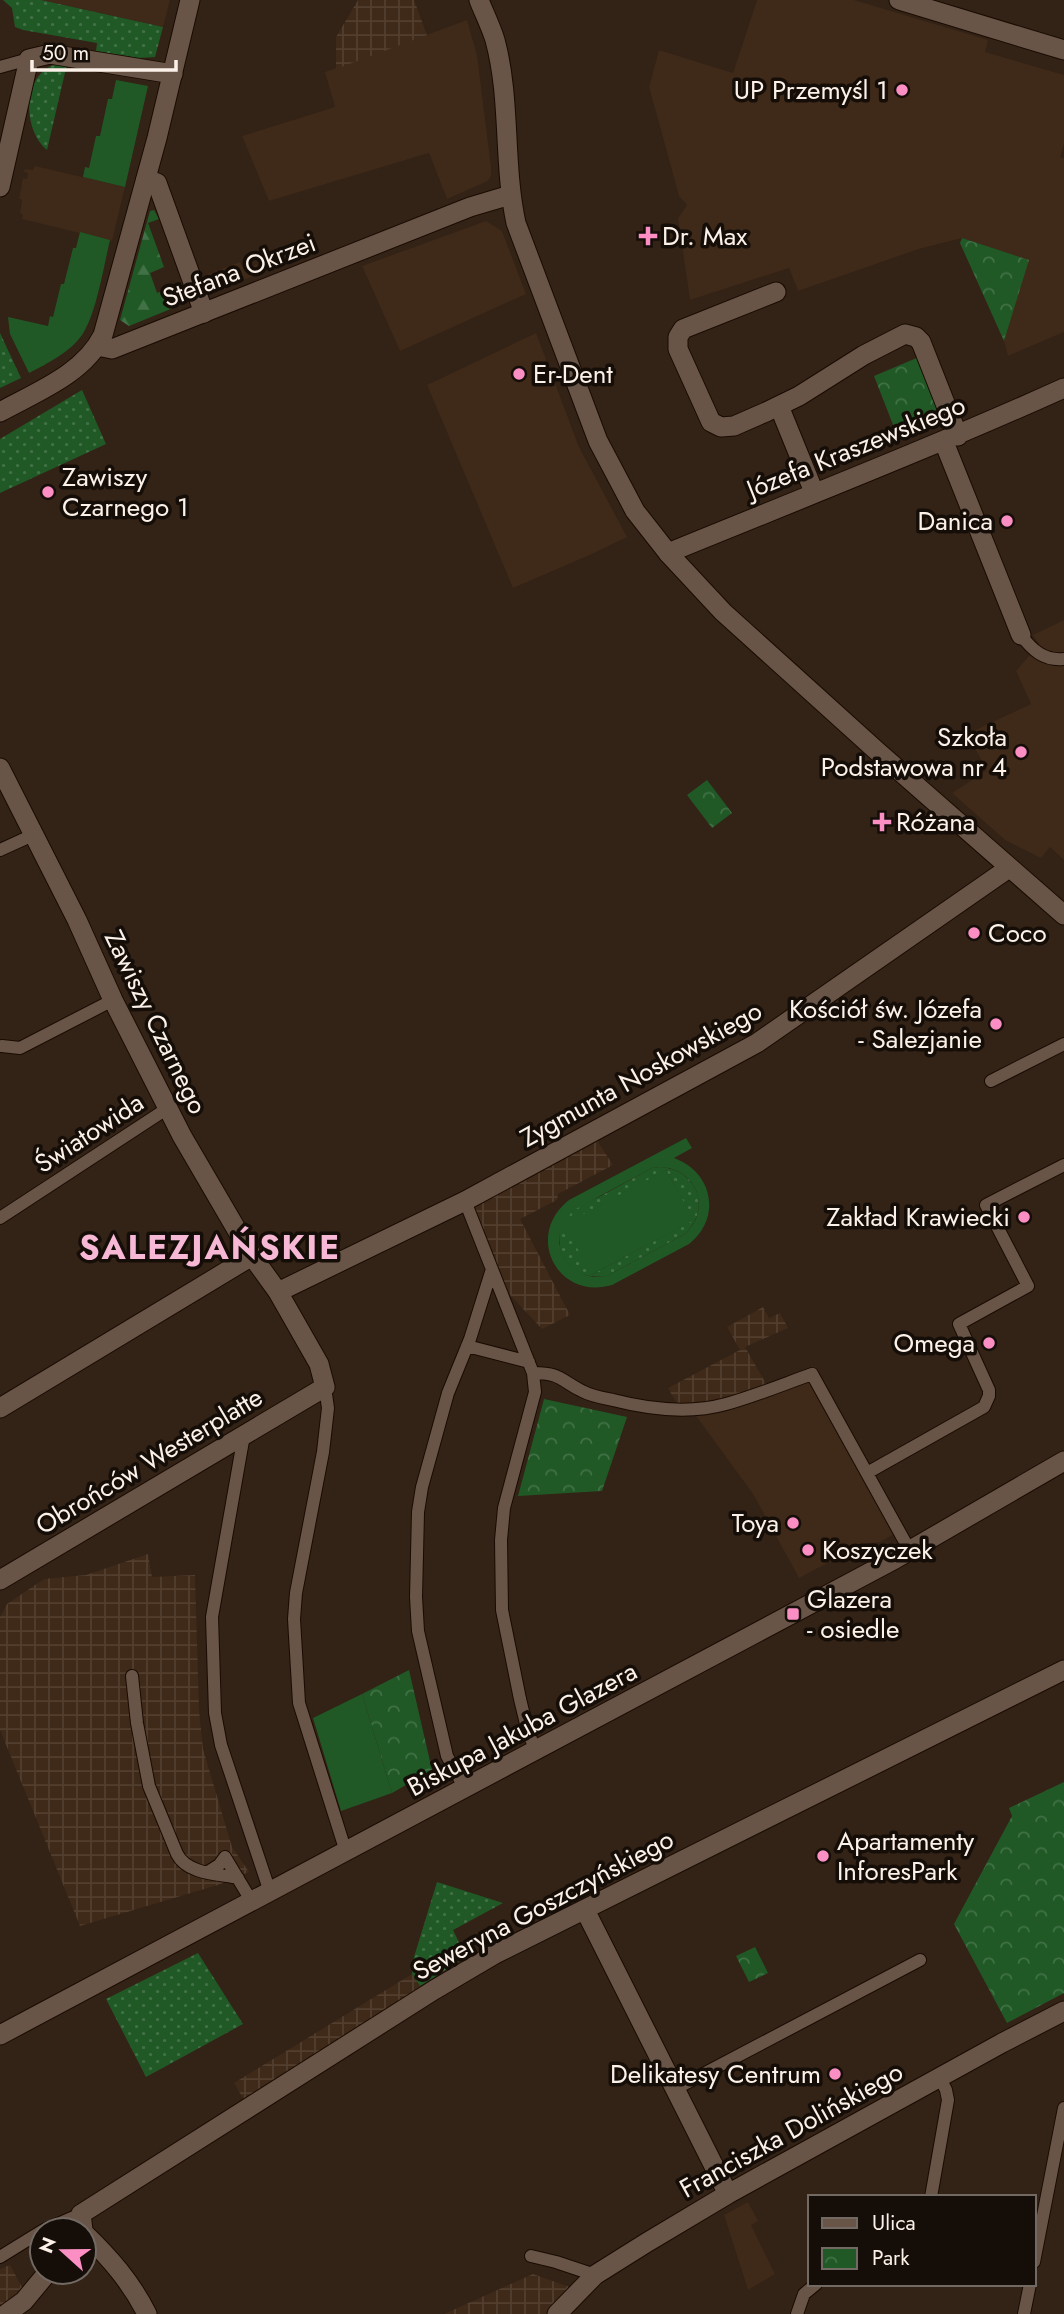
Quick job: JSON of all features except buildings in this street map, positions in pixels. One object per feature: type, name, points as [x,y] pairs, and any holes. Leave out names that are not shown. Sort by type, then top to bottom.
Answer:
[{"type":"street","points":[[0,412],[78,366],[98,346],[107,324],[146,179],[190,0]]},
{"type":"street","points":[[479,0],[495,39],[502,79],[510,195],[526,251],[598,441],[635,511],[668,553],[723,612],[1064,915]]},
{"type":"street","points":[[900,0],[1064,50]]},
{"type":"street","points":[[0,187],[29,59],[50,54],[173,74]]},
{"type":"street","points":[[146,179],[157,183],[204,313]]},
{"type":"street","name":"Stefana Okrzei","points":[[98,346],[112,349],[470,207],[510,195]]},
{"type":"street","points":[[776,292],[683,329],[678,337],[678,349],[711,422],[721,426],[734,426],[826,381],[864,355],[905,334],[911,334],[921,342],[951,439],[1021,635]]},
{"type":"street","name":"Józefa Kraszewskiego","points":[[668,553],[951,439],[1064,388]]},
{"type":"street","points":[[779,406],[814,492]]},
{"type":"street","name":"Zawiszy Czarnego","points":[[0,768],[168,1108],[252,1256],[278,1292],[319,1364],[325,1387]]},
{"type":"street","name":"Zygmunta Noskowskiego","points":[[278,1292],[465,1201],[757,1043],[1009,868]]},
{"type":"street","points":[[0,1408],[252,1256]]},
{"type":"street","name":"Obrońców Westerplatte","points":[[0,1580],[325,1387]]},
{"type":"street","name":"Biskupa Jakuba Glazera","points":[[0,2035],[910,1551],[1064,1461]]},
{"type":"street","name":"Seweryna Goszczyńskiego","points":[[98,2216],[434,1990],[495,1954],[1064,1670]]},
{"type":"street","points":[[585,1910],[728,2194]]},
{"type":"street","name":"Franciszka Dolińskiego","points":[[557,2314],[595,2275],[728,2194],[1064,2011]]},
{"type":"street","points":[[98,2244],[138,2295],[147,2314]]},
{"type":"street","points":[[6,2314],[24,2301],[36,2286]]},
{"type":"lane","points":[[0,67],[29,59]]},
{"type":"lane","points":[[1021,635],[1030,647],[1042,655],[1055,660],[1064,659]]},
{"type":"lane","points":[[0,850],[33,835]]},
{"type":"lane","points":[[2,1046],[20,1048],[113,1000]]},
{"type":"lane","points":[[991,1081],[1064,1044]]},
{"type":"lane","name":"Światowida","points":[[0,1217],[168,1108]]},
{"type":"lane","points":[[867,1473],[984,1407],[989,1390],[959,1324],[1028,1286],[986,1205],[1064,1165]]},
{"type":"lane","points":[[465,1201],[531,1367],[535,1392],[504,1507],[501,1540],[502,1610],[520,1699],[536,1751]]},
{"type":"lane","points":[[466,1789],[447,1756],[418,1631],[418,1512],[422,1487],[448,1392],[467,1346],[492,1269]]},
{"type":"lane","points":[[467,1346],[560,1376],[583,1392],[617,1401],[665,1408],[696,1409],[725,1404],[813,1374],[910,1551]]},
{"type":"lane","points":[[325,1387],[328,1408],[323,1452],[296,1593],[294,1619],[299,1703],[346,1852]]},
{"type":"lane","points":[[244,1435],[212,1617],[215,1713],[218,1736],[270,1892]]},
{"type":"lane","points":[[132,1676],[145,1766],[157,1808],[180,1861],[208,1872],[238,1878]]},
{"type":"lane","points":[[208,1872],[225,1857],[252,1902]]},
{"type":"lane","points":[[674,2089],[920,1960]]},
{"type":"lane","points":[[931,2195],[948,2100],[940,2078]]},
{"type":"lane","points":[[1036,2252],[1064,2108]]},
{"type":"lane","points":[[0,2256],[28,2240]]},
{"type":"lane","points":[[531,2256],[595,2275]]},
{"type":"lane","points":[[797,2314],[804,2294],[814,2286]]},
{"type":"lane","points":[[1024,2314],[1030,2286]]},
{"type":"shaded area","points":[[41,0],[170,0],[163,27]]},
{"type":"shaded area","points":[[358,0],[414,0],[427,35],[336,69],[336,37]]},
{"type":"shaded area","points":[[757,0],[854,0],[988,40],[985,52],[1064,75],[1064,144],[1060,157],[1064,158],[1064,332],[1008,356],[1004,341],[1028,260],[962,238],[919,249],[798,291],[789,268],[690,300],[678,218],[687,205],[679,196],[649,87],[659,50],[733,73]]},
{"type":"shaded area","points":[[467,20],[477,55],[491,167],[488,181],[447,199],[429,153],[269,201],[242,136],[335,107],[325,72]]},
{"type":"shaded area","points":[[35,166],[125,187],[112,241],[22,219],[22,200],[19,199],[23,178],[27,179],[28,173],[24,172],[25,169],[33,170]]},
{"type":"shaded area","points":[[486,221],[502,231],[526,294],[400,351],[362,266]]},
{"type":"shaded area","points":[[240,262],[244,269],[257,264],[261,273],[215,291],[208,274]]},
{"type":"shaded area","points":[[536,333],[579,447],[627,537],[513,588],[427,385]]},
{"type":"shaded area","name":"Szkoła Podstawowa nr 4","points":[[1064,620],[1064,860],[1050,847],[1041,858],[1005,840],[952,793],[987,770],[967,734],[1031,704],[1016,671],[1039,644],[1033,635]]},
{"type":"shaded area","points":[[592,1133],[613,1165],[558,1194],[557,1200],[520,1219],[570,1315],[542,1329],[498,1282],[465,1201]]},
{"type":"shaded area","points":[[763,1307],[769,1318],[780,1313],[788,1328],[745,1347],[769,1389],[725,1404],[677,1404],[668,1388],[740,1350],[727,1327]]},
{"type":"shaded area","points":[[812,1374],[898,1532],[880,1542],[862,1545],[799,1578],[753,1494],[691,1409]]},
{"type":"shaded area","points":[[148,1554],[152,1577],[195,1575],[199,1710],[203,1749],[232,1847],[249,1872],[218,1885],[80,1926],[0,1730],[0,1617],[7,1604],[44,1579],[86,1575]]},
{"type":"shaded area","points":[[412,1974],[422,1989],[248,2107],[234,2083]]},
{"type":"shaded area","points":[[748,2202],[758,2221],[751,2225],[775,2274],[748,2290],[724,2215]]},
{"type":"shaded area","points":[[10,2265],[25,2293],[0,2314],[0,2269]]},
{"type":"shaded area","points":[[533,2274],[589,2294],[559,2314],[444,2314]]},
{"type":"green space","points":[[3,0],[41,0],[163,27],[155,57],[139,58],[96,51],[97,43],[15,27],[12,8]]},
{"type":"green space","points":[[67,64],[47,150],[39,142],[30,119],[30,94],[41,73],[51,66]]},
{"type":"green space","points":[[116,80],[148,86],[125,187],[83,177],[85,167],[89,168],[96,136],[100,136],[108,99],[112,99]]},
{"type":"green space","points":[[154,210],[159,219],[148,223],[164,267],[150,273],[157,293],[172,288],[178,306],[129,326],[120,320],[150,211]]},
{"type":"green space","points":[[80,232],[110,240],[91,315],[82,335],[71,347],[29,373],[10,334],[8,317],[48,326]]},
{"type":"green space","points":[[962,238],[1029,260],[1004,341],[960,243]]},
{"type":"green space","points":[[0,333],[21,378],[0,388]]},
{"type":"green space","points":[[919,357],[945,422],[899,440],[874,376]]},
{"type":"green space","points":[[82,390],[106,444],[0,493],[0,439]]},
{"type":"green space","points":[[707,780],[732,813],[712,828],[687,795]]},
{"type":"green space","points":[[686,1138],[692,1148],[674,1158],[687,1165],[705,1185],[709,1209],[706,1222],[689,1244],[612,1285],[593,1287],[576,1283],[562,1274],[553,1262],[548,1246],[549,1230],[556,1214],[569,1200]],"holes":[[[652,1168],[673,1169],[692,1182],[699,1202],[698,1213],[685,1234],[607,1276],[593,1277],[570,1266],[559,1243],[560,1233],[572,1211]]]},
{"type":"green space","points":[[661,1167],[684,1175],[697,1192],[698,1213],[685,1234],[607,1276],[585,1275],[571,1267],[563,1257],[560,1244],[560,1231],[566,1218],[580,1205],[652,1168]],"holes":[[[666,1170],[693,1220],[591,1275]]]},
{"type":"green space","points":[[666,1170],[694,1220],[591,1275],[565,1224]]},
{"type":"green space","points":[[544,1399],[627,1417],[602,1491],[518,1496]]},
{"type":"green space","points":[[409,1670],[432,1770],[392,1793],[362,1694]]},
{"type":"green space","points":[[362,1694],[392,1793],[341,1811],[313,1718]]},
{"type":"green space","points":[[1064,1782],[1064,1993],[1007,2023],[954,1924],[1012,1816],[1009,1808]]},
{"type":"green space","points":[[437,1882],[503,1903],[453,1930],[466,1957],[420,1986],[412,1974],[414,1957]]},
{"type":"green space","points":[[755,1947],[768,1973],[749,1982],[736,1956]]},
{"type":"green space","points":[[198,1953],[243,2024],[146,2077],[106,1999]]},
{"type":"place","name":"UP Przemyśl 1","points":[[902,90]]},
{"type":"place","name":"Dr. Max","points":[[648,236]]},
{"type":"place","name":"Er-Dent","points":[[519,374]]},
{"type":"place","name":"Zawiszy Czarnego 1","points":[[48,492]]},
{"type":"place","name":"Danica","points":[[1007,521]]},
{"type":"place","name":"Szkoła Podstawowa nr 4","points":[[1021,752]]},
{"type":"place","name":"Różana","points":[[882,822]]},
{"type":"place","name":"Coco","points":[[974,933]]},
{"type":"place","name":"Kościół św. Józefa - Salezjanie","points":[[996,1024]]},
{"type":"place","name":"Zakład Krawiecki","points":[[1024,1217]]},
{"type":"place","name":"Omega","points":[[989,1343]]},
{"type":"place","name":"Toya","points":[[793,1523]]},
{"type":"place","name":"Koszyczek","points":[[808,1550]]},
{"type":"place","name":"Glazera - osiedle","points":[[793,1614]]},
{"type":"place","name":"Apartamenty InforesPark","points":[[823,1856]]},
{"type":"place","name":"Delikatesy Centrum","points":[[835,2074]]},
{"type":"district","name":"SALEZJAŃSKIE","points":[[210,1247]]}]
